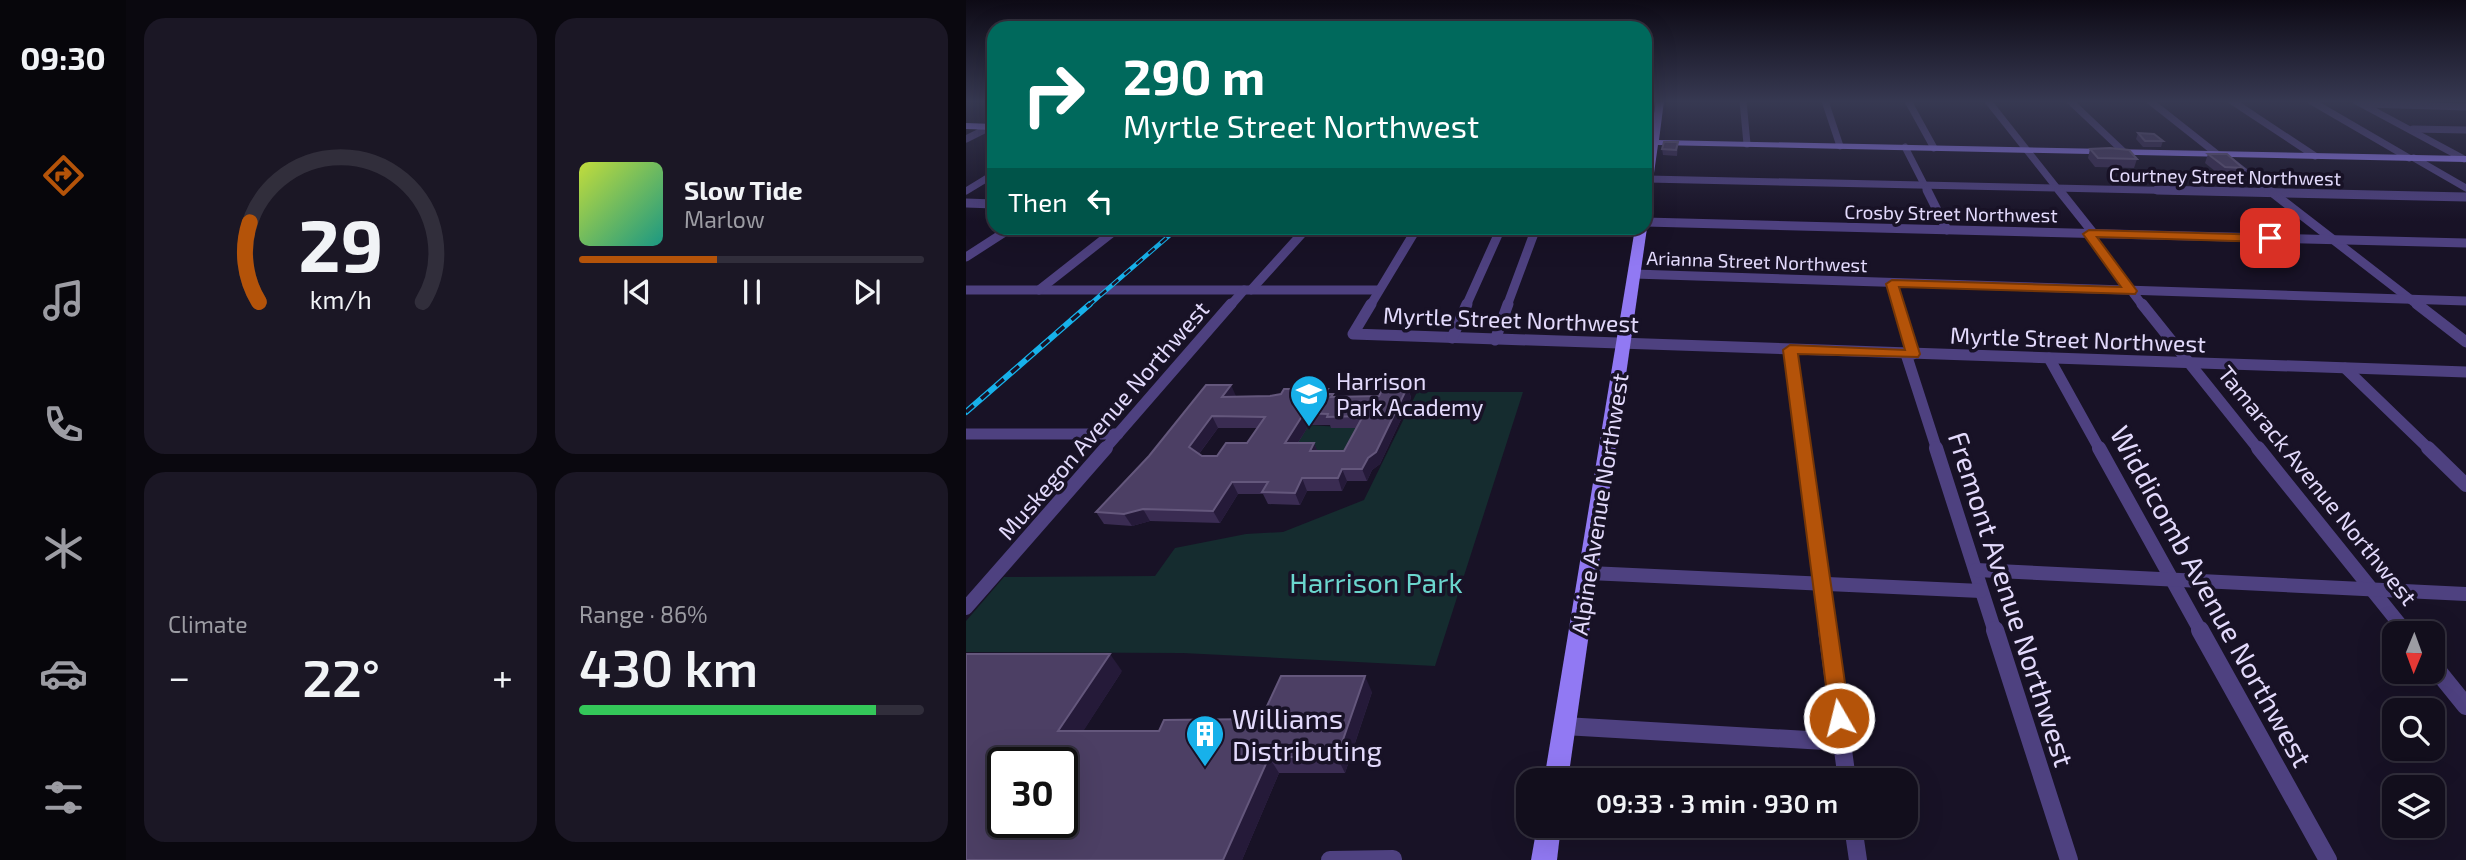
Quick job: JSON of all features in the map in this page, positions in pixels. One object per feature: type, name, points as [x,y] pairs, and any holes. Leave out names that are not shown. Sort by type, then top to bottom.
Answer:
[{"type":"main road","points":[[1652,142],[2465,159]]},
{"type":"main road","name":"Alpine Avenue Northwest","points":[[1558,768],[1640,235]]},
{"type":"main road","points":[[1544,860],[1547,838]]},
{"type":"street","points":[[1838,141],[1840,146]]},
{"type":"street","points":[[1930,141],[1934,148]]},
{"type":"street","name":"Tamarack Avenue Northwest","points":[[2021,141],[2059,188],[2131,291],[2398,621]]},
{"type":"street","points":[[2112,141],[2124,152]]},
{"type":"street","points":[[2203,141],[2466,342]]},
{"type":"street","points":[[2293,141],[2315,156]]},
{"type":"street","points":[[2381,141],[2466,188]]},
{"type":"street","points":[[2432,141],[2465,159]]},
{"type":"street","points":[[1905,147],[1947,230]]},
{"type":"street","points":[[966,191],[987,178]]},
{"type":"street","name":"Courtney Street Northwest","points":[[1652,179],[2466,197]]},
{"type":"street","points":[[966,203],[987,204]]},
{"type":"street","name":"Crosby Street Northwest","points":[[1652,222],[2466,243]]},
{"type":"street","points":[[966,257],[1000,235]]},
{"type":"street","points":[[1039,290],[1109,235]]},
{"type":"street","name":"Muskegon Avenue Northwest","points":[[966,608],[1118,434],[1300,235]]},
{"type":"street","points":[[1377,290],[1412,235]]},
{"type":"street","points":[[1452,338],[1498,235]]},
{"type":"street","points":[[1495,340],[1533,235]]},
{"type":"street","name":"Arianna Street Northwest","points":[[1634,274],[2466,300]]},
{"type":"street","name":"Fremont Avenue Northwest","points":[[1892,284],[1909,354],[1981,591],[2069,860]]},
{"type":"street","name":"Myrtle Street Northwest","points":[[966,290],[1377,290],[1353,334],[2466,372]]},
{"type":"street","points":[[1790,350],[1845,768]]},
{"type":"street","name":"Widdicomb Avenue Northwest","points":[[2049,358],[2328,860]]},
{"type":"street","points":[[2345,368],[2466,485]]},
{"type":"street","points":[[969,436],[1118,434]]},
{"type":"street","points":[[1976,570],[2466,594]]},
{"type":"street","points":[[1589,573],[1981,591]]},
{"type":"street","points":[[2445,680],[2466,706]]},
{"type":"street","points":[[1564,726],[1842,742]]},
{"type":"street","points":[[1855,838],[1858,860]]},
{"type":"street","points":[[1331,860],[1393,859]]},
{"type":"green space","name":"Harrison Park","points":[[1417,392],[1523,392],[1435,666],[1183,653],[966,652],[966,621],[1004,577],[1155,576],[1175,548],[1246,534],[1283,532],[1364,500]]},
{"type":"green space","points":[[1309,425],[1356,428],[1348,463],[1290,455]]},
{"type":"building","points":[[1664,142],[1678,142],[1676,150],[1662,149]]},
{"type":"building","points":[[2090,149],[2129,150],[2137,159],[2098,158]]},
{"type":"building","points":[[2208,154],[2227,154],[2243,168],[2225,167]]},
{"type":"building","name":"Harrison Park Academy","points":[[1206,385],[1231,385],[1222,397],[1270,396],[1281,394],[1284,389],[1328,389],[1325,394],[1333,394],[1331,397],[1379,396],[1384,386],[1408,386],[1376,452],[1368,458],[1362,469],[1342,469],[1338,478],[1302,478],[1295,493],[1262,492],[1268,482],[1232,482],[1213,511],[1143,509],[1124,514],[1096,512],[1149,456]],"holes":[[[1304,413],[1328,414],[1327,417],[1363,416],[1344,451],[1310,451],[1314,443],[1285,443]],[[1212,416],[1265,417],[1247,443],[1226,443],[1217,456],[1202,456],[1189,447]]]},
{"type":"building","name":"Williams Distributing","points":[[966,654],[1110,654],[1058,731],[1159,731],[1164,720],[1261,719],[1281,676],[1365,676],[1337,757],[1269,757],[1223,860],[966,860]]},
{"type":"railway","points":[[1088,306],[1170,235]]},
{"type":"railway","points":[[966,412],[1090,304]]},
{"type":"place","name":"Harrison Park Academy","points":[[1309,428]]},
{"type":"place","name":"Williams Distributing","points":[[1205,768]]},
{"type":"route","points":[[1839,718],[1790,350],[1913,354],[1892,284],[2131,291],[2089,234],[2270,238]]}]
